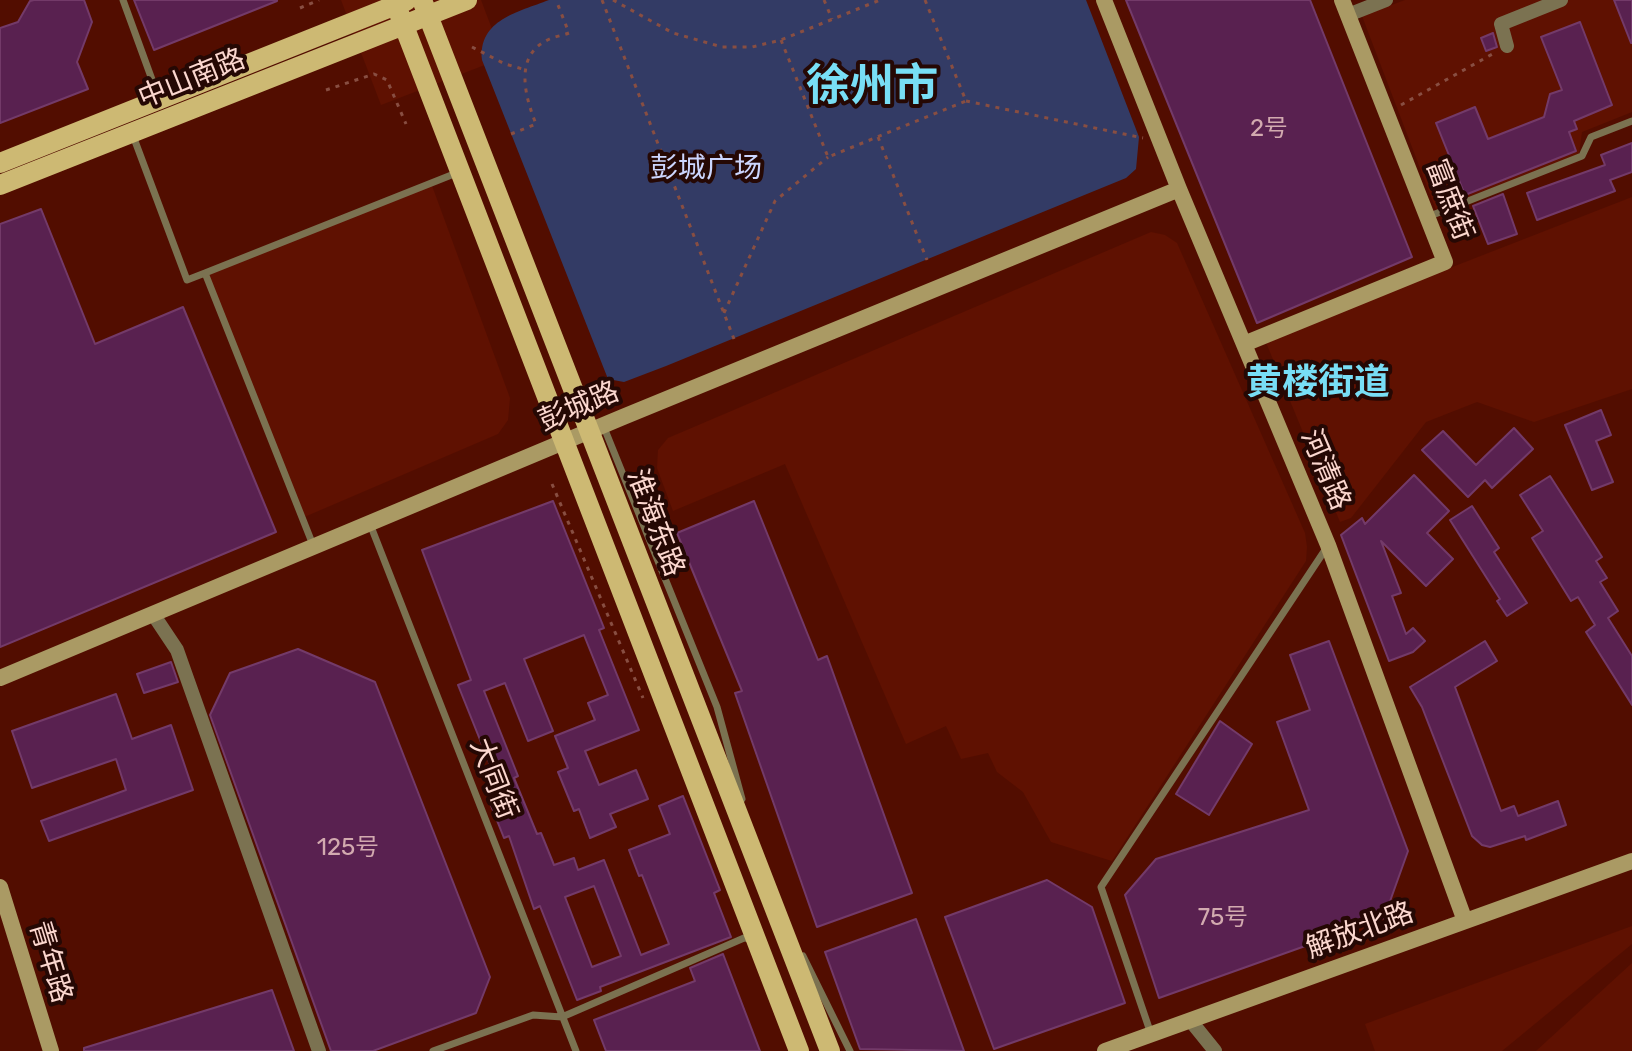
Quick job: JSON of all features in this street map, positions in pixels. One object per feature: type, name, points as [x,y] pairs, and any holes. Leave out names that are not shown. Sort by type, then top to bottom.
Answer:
[{"type":"main road","name":"中山南路","points":[[0,185],[404,25],[425,8],[467,0]]},
{"type":"main road","name":"中山南路","points":[[0,163],[400,2]]},
{"type":"main road","name":"淮海东路","points":[[400,2],[404,25],[799,1051]]},
{"type":"main road","name":"淮海东路","points":[[425,8],[596,428],[830,1051]]},
{"type":"street","name":"河清路","points":[[1104,0],[1179,189],[1328,545],[1465,921]]},
{"type":"street","points":[[1345,8],[1386,0]]},
{"type":"street","points":[[1507,46],[1501,24],[1561,0]]},
{"type":"street","name":"富庶街","points":[[1244,344],[1445,262],[1345,8]]},
{"type":"street","name":"彭城路","points":[[0,678],[596,428],[1179,189]]},
{"type":"street","points":[[153,614],[177,650],[319,1051]]},
{"type":"street","name":"解放北路","points":[[1105,1051],[1632,861]]},
{"type":"street","name":"青年路","points":[[0,887],[51,1051]]},
{"type":"street","points":[[1190,1020],[1215,1051]]},
{"type":"lane","points":[[123,0],[159,100]]},
{"type":"lane","points":[[1430,216],[1582,156],[1591,137],[1632,121]]},
{"type":"lane","points":[[132,133],[187,280],[460,171]]},
{"type":"lane","points":[[205,273],[313,547]]},
{"type":"lane","points":[[596,428],[717,707],[745,808],[797,944],[850,1051]]},
{"type":"lane","name":"大同街","points":[[370,523],[576,1051]]},
{"type":"lane","points":[[1151,1034],[1101,887],[1328,545]]},
{"type":"lane","points":[[433,1051],[533,1015],[562,1017],[744,938],[756,939]]},
{"type":"path","points":[[300,8],[319,0]]},
{"type":"path","points":[[511,134],[536,124],[524,84],[533,52],[543,42],[569,33],[556,0]]},
{"type":"path","points":[[602,0],[734,339]]},
{"type":"path","points":[[613,0],[673,33],[722,47],[752,47],[781,40],[880,0]]},
{"type":"path","points":[[824,0],[832,20]]},
{"type":"path","points":[[925,0],[966,101]]},
{"type":"path","points":[[781,40],[828,157]]},
{"type":"path","points":[[1387,112],[1507,46]]},
{"type":"path","points":[[472,47],[505,64],[526,70]]},
{"type":"path","points":[[326,90],[374,74],[387,80],[406,124]]},
{"type":"path","points":[[724,313],[775,201],[828,157],[966,101],[1147,139],[1158,137]]},
{"type":"path","points":[[878,137],[927,260]]},
{"type":"shaded area","points":[[341,0],[481,0],[503,58],[381,105]]},
{"type":"shaded area","points":[[1405,0],[1632,0],[1632,112],[1582,132],[1579,154],[1436,210],[1362,16]]},
{"type":"shaded area","points":[[431,183],[510,398],[508,420],[498,434],[302,518],[205,273]]},
{"type":"shaded area","points":[[1632,197],[1632,389],[1534,422],[1477,402],[1426,422],[1351,518],[1340,522],[1265,340]]},
{"type":"shaded area","points":[[1151,232],[1165,235],[1177,243],[1305,533],[1307,547],[1306,561],[1112,861],[1051,842],[1023,792],[997,772],[988,753],[961,759],[946,726],[906,744],[785,464],[673,511],[657,468],[658,450],[668,438]]},
{"type":"shaded area","points":[[1632,926],[1632,944],[1502,1051],[1375,1051],[1365,1024]]},
{"type":"shaded area","points":[[1632,963],[1632,1051],[1536,1051]]},
{"type":"green space","name":"彭城广场","points":[[549,0],[1086,0],[1139,137],[1136,169],[1126,178],[666,366],[624,382],[608,379],[482,60],[482,46],[493,27],[513,14]]},
{"type":"building","points":[[84,0],[92,22],[77,62],[88,89],[0,123],[0,28],[18,22],[30,1]]},
{"type":"building","points":[[134,0],[277,0],[277,1],[154,50]]},
{"type":"building","points":[[1126,0],[1310,0],[1412,257],[1257,323]]},
{"type":"building","points":[[1614,0],[1632,0],[1632,43],[1631,43]]},
{"type":"building","points":[[1580,22],[1612,105],[1574,121],[1577,129],[1569,132],[1576,151],[1465,195],[1436,123],[1475,107],[1488,139],[1544,117],[1550,94],[1562,90],[1541,37]]},
{"type":"building","points":[[1493,33],[1497,47],[1486,51],[1481,38]]},
{"type":"building","points":[[1632,143],[1632,172],[1610,180],[1615,191],[1537,220],[1527,193],[1605,165],[1601,155]]},
{"type":"building","points":[[1503,194],[1517,234],[1488,244],[1473,206]]},
{"type":"building","points":[[41,209],[95,344],[183,307],[276,532],[0,647],[0,224]]},
{"type":"building","points":[[1601,410],[1611,435],[1596,441],[1613,482],[1592,490],[1565,425]]},
{"type":"building","points":[[1514,428],[1533,449],[1492,488],[1485,480],[1468,497],[1422,450],[1443,431],[1476,465]]},
{"type":"building","points":[[1414,475],[1449,511],[1427,533],[1453,559],[1426,586],[1381,541],[1401,593],[1392,596],[1406,634],[1413,628],[1425,641],[1413,652],[1389,661],[1341,535],[1362,518],[1365,524]]},
{"type":"building","points":[[1550,476],[1602,557],[1596,561],[1607,578],[1600,582],[1618,611],[1608,618],[1632,656],[1632,705],[1586,632],[1595,625],[1578,597],[1571,601],[1532,538],[1543,531],[1520,495]]},
{"type":"building","points":[[553,501],[604,628],[599,630],[639,730],[585,751],[599,785],[636,770],[648,799],[610,814],[616,827],[590,838],[579,809],[574,811],[558,772],[568,768],[555,736],[595,720],[588,703],[608,695],[584,635],[524,659],[553,731],[528,741],[505,683],[484,691],[518,776],[514,778],[537,834],[541,833],[554,865],[574,858],[578,870],[604,860],[641,955],[669,944],[629,850],[670,834],[659,806],[683,796],[720,890],[714,893],[731,937],[600,987],[601,991],[577,1000],[540,906],[534,909],[509,836],[504,838],[488,798],[501,792],[458,685],[471,680],[422,550]],"holes":[[[594,886],[621,956],[592,967],[565,897]]]},
{"type":"building","points":[[754,501],[818,660],[827,656],[912,893],[817,927],[735,693],[742,691],[677,533]]},
{"type":"building","points":[[1472,506],[1499,548],[1494,552],[1527,603],[1507,616],[1497,601],[1500,599],[1450,520]]},
{"type":"building","points":[[1329,641],[1408,851],[1384,918],[1159,998],[1125,895],[1156,859],[1309,810],[1277,722],[1310,710],[1290,655]]},
{"type":"building","points":[[1485,641],[1497,661],[1455,687],[1501,811],[1514,806],[1518,816],[1558,801],[1566,825],[1526,840],[1525,836],[1490,847],[1482,845],[1472,836],[1422,707],[1410,687]]},
{"type":"building","points":[[298,649],[375,682],[490,977],[476,1013],[373,1051],[331,1051],[210,715],[230,673]]},
{"type":"building","points":[[171,662],[178,682],[144,693],[137,674]]},
{"type":"building","points":[[116,694],[132,739],[171,725],[193,790],[49,841],[41,821],[126,790],[116,759],[32,788],[12,731]]},
{"type":"building","points":[[1220,721],[1252,744],[1209,815],[1176,794]]},
{"type":"building","points":[[1047,880],[1092,907],[1125,1003],[994,1049],[945,917]]},
{"type":"building","points":[[916,919],[964,1051],[860,1049],[825,952]]},
{"type":"building","points":[[723,954],[760,1051],[606,1051],[594,1020],[695,981],[690,968]]},
{"type":"building","points":[[272,990],[294,1051],[84,1051],[84,1048]]},
{"type":"district","name":"徐州市","points":[[872,87]]},
{"type":"district","name":"黄楼街道","points":[[1318,384]]}]
